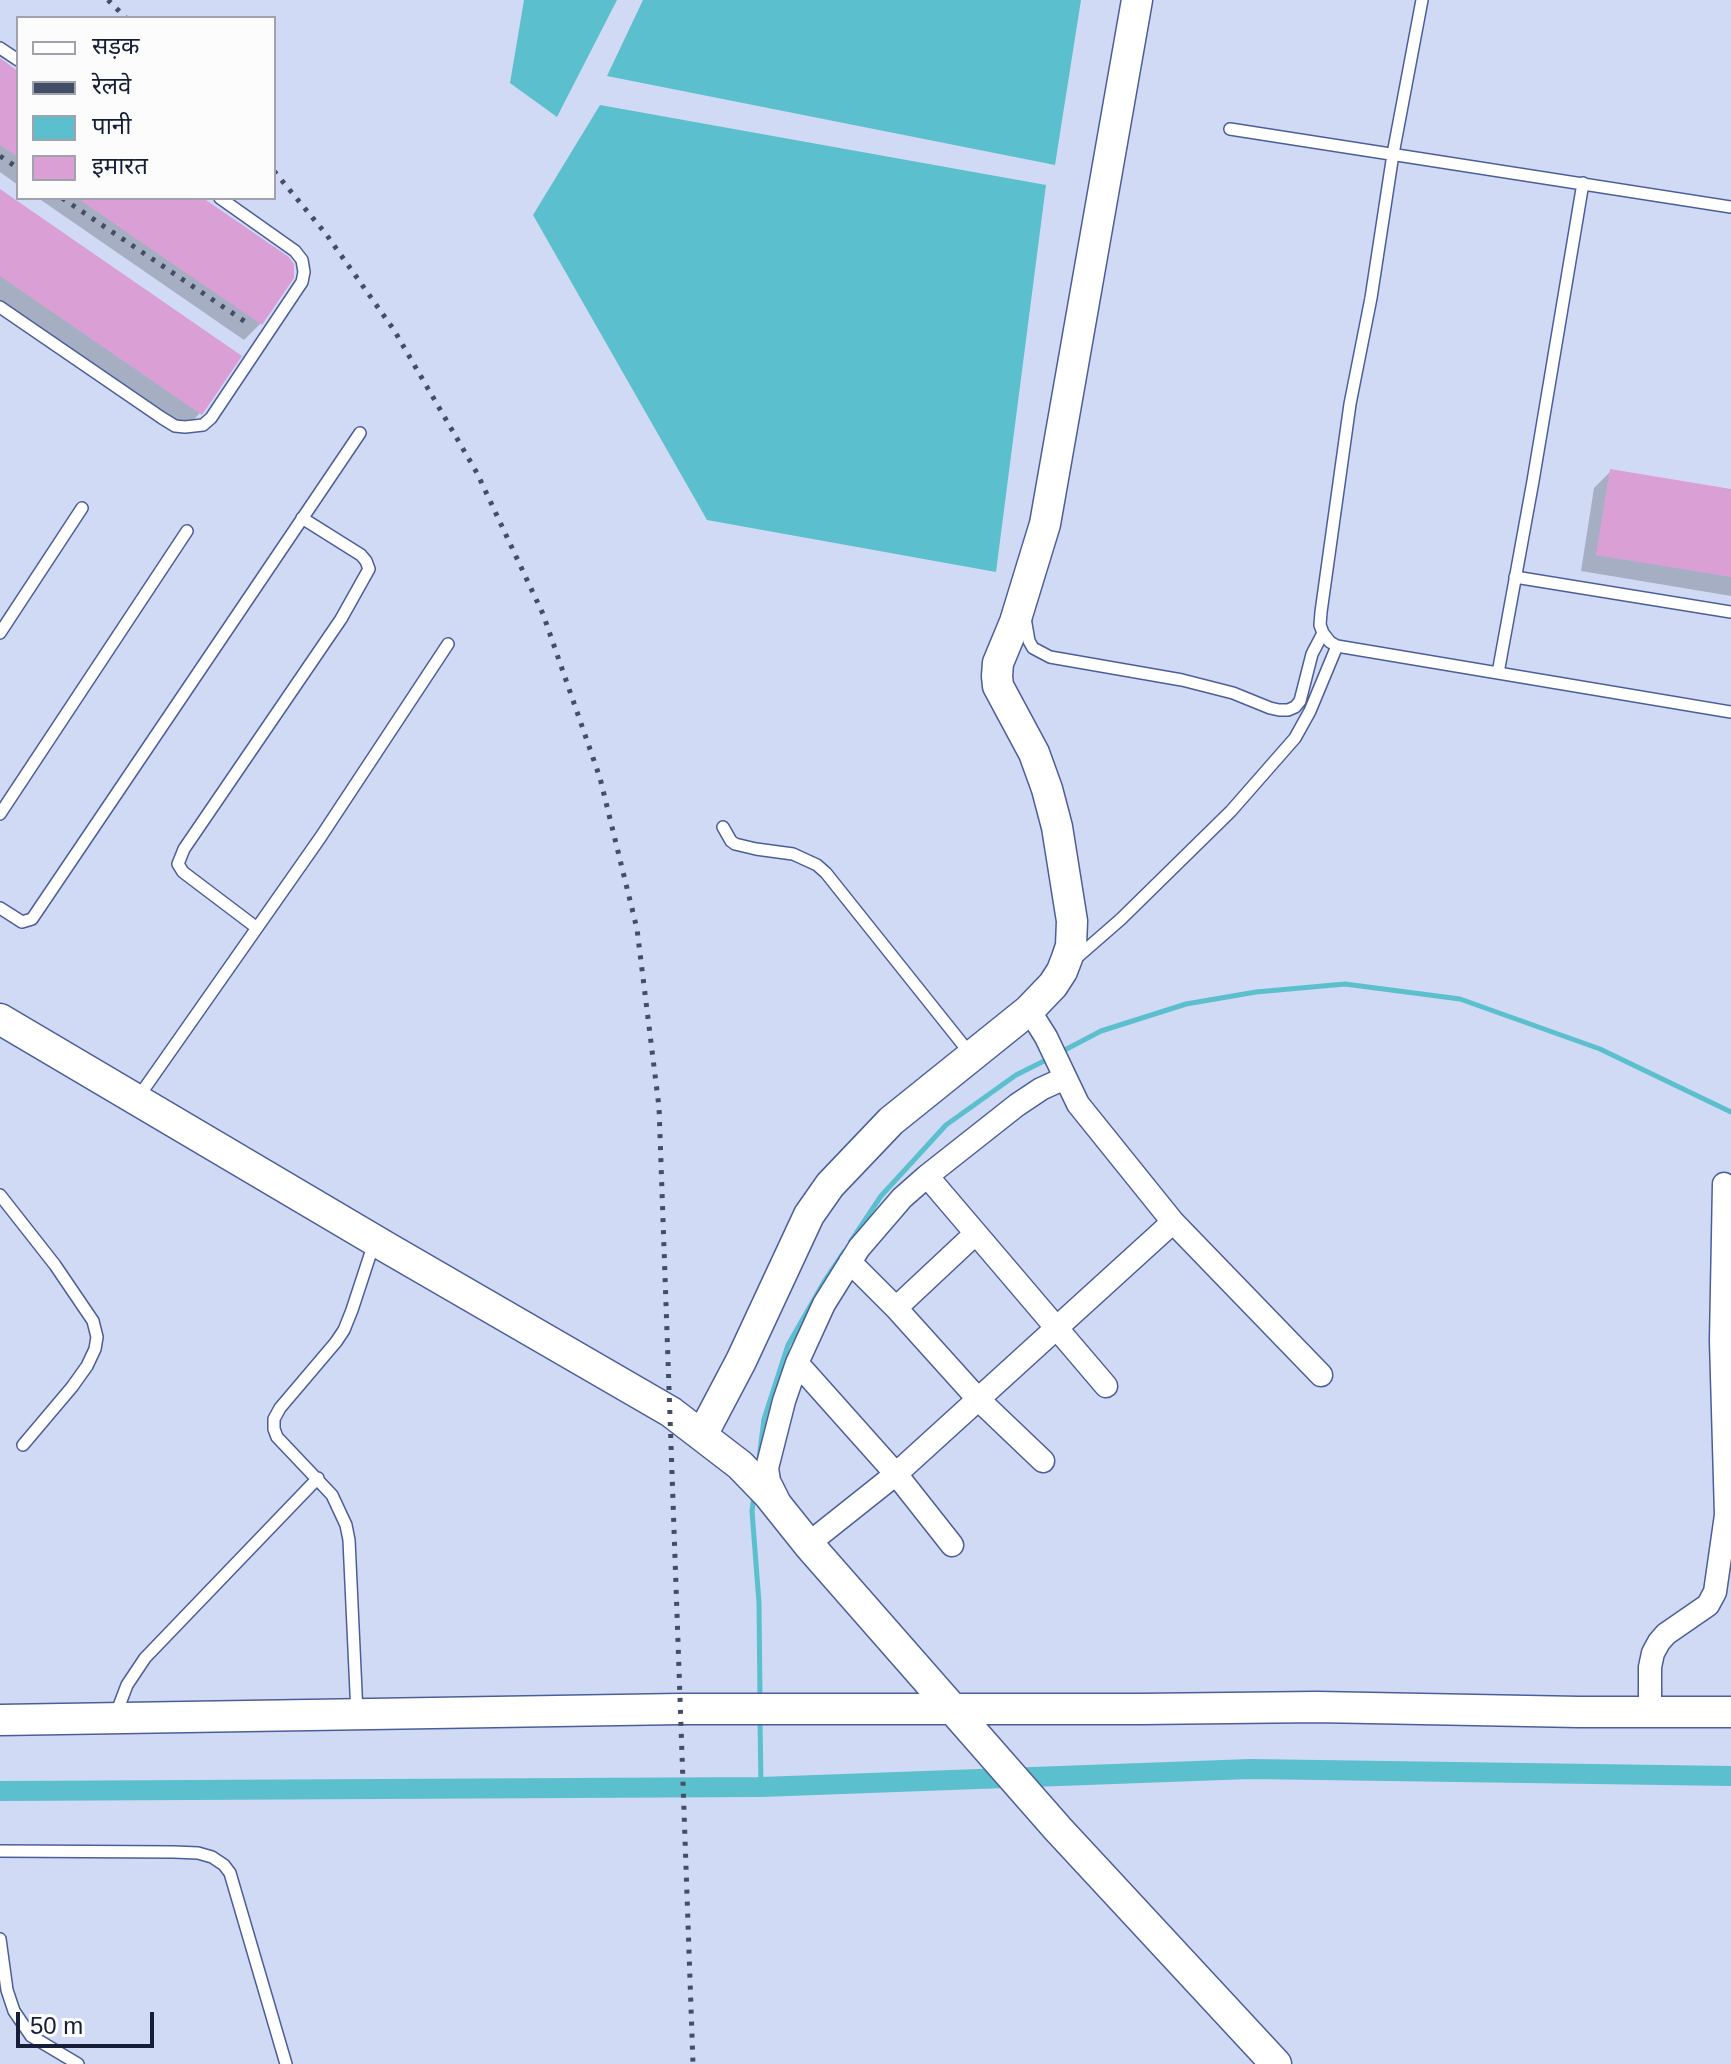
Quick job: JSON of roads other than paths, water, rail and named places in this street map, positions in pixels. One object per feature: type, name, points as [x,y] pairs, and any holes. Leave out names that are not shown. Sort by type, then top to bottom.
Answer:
[{"type":"main road","points":[[702,1435],[741,1361],[809,1215],[830,1185],[891,1121],[1029,1010],[1053,985],[1071,946],[1072,921],[1057,827],[1034,753],[998,686],[998,663],[1023,598],[1045,524],[1137,0]]},
{"type":"main road","points":[[0,1019],[671,1412],[740,1465],[1058,1829],[1276,2064]]},
{"type":"main road","points":[[0,1720],[723,1709],[779,1709],[962,1720],[1317,1707],[1731,1712]]},
{"type":"street","points":[[1029,1010],[1046,1037],[1078,1104],[1173,1222],[1321,1375]]},
{"type":"street","points":[[778,1506],[767,1468],[784,1401],[797,1363],[824,1304],[850,1262],[902,1198],[1062,1072]]},
{"type":"street","points":[[927,1176],[1106,1386]]},
{"type":"street","points":[[1650,1712],[1653,1653],[1666,1634],[1708,1605],[1715,1592],[1728,1515],[1724,1184]]},
{"type":"street","points":[[808,1544],[896,1474],[1173,1222]]},
{"type":"street","points":[[896,1308],[975,1234]]},
{"type":"street","points":[[850,1262],[978,1399],[1043,1461]]},
{"type":"street","points":[[797,1363],[896,1474],[952,1545]]},
{"type":"lane","points":[[1422,0],[1350,404],[1321,612],[1323,633],[1337,646],[1731,712]]},
{"type":"lane","points":[[1230,129],[1731,207]]},
{"type":"lane","points":[[1498,673],[1583,183]]},
{"type":"lane","points":[[0,307],[175,426],[203,425],[211,418],[302,282],[304,272],[302,260],[295,251],[223,200]]},
{"type":"lane","points":[[0,908],[22,922],[32,919],[360,433]]},
{"type":"lane","points":[[0,633],[82,508]]},
{"type":"lane","points":[[257,928],[183,872],[178,864],[184,849],[341,619],[369,569],[361,555],[302,518]]},
{"type":"lane","points":[[0,814],[187,531]]},
{"type":"lane","points":[[1515,577],[1731,612]]},
{"type":"lane","points":[[1023,598],[1029,641],[1041,654],[1182,680],[1233,693],[1279,710],[1288,710],[1300,701],[1312,654],[1323,633]]},
{"type":"lane","points":[[137,1100],[328,826],[448,644]]},
{"type":"lane","points":[[1062,971],[1121,919],[1231,811],[1295,738],[1310,711],[1337,646]]},
{"type":"lane","points":[[723,827],[735,844],[793,854],[817,865],[826,873],[972,1057]]},
{"type":"lane","points":[[0,1195],[55,1265],[93,1321],[97,1337],[87,1366],[23,1445]]},
{"type":"lane","points":[[357,1715],[346,1525],[332,1495],[277,1437],[274,1419],[344,1330],[375,1241]]},
{"type":"lane","points":[[115,1718],[127,1685],[145,1658],[318,1478]]},
{"type":"lane","points":[[0,1851],[198,1853],[224,1865],[230,1873],[286,2064]]},
{"type":"lane","points":[[0,1939],[7,1990],[14,2011],[31,2036],[78,2064]]},
{"type":"water","points":[[524,0],[617,0],[557,117],[510,83]]},
{"type":"water","points":[[643,0],[1081,0],[1055,165],[607,76]]},
{"type":"water","points":[[600,105],[1046,185],[996,572],[707,520],[533,215]]},
{"type":"waterway","points":[[1059,1053],[1101,1031],[1186,1004],[1256,992],[1345,984],[1460,999],[1600,1049],[1731,1112]]},
{"type":"waterway","points":[[851,1241],[881,1196],[946,1125],[1016,1075],[1050,1058]]},
{"type":"waterway","points":[[759,1459],[764,1419],[788,1345],[844,1252]]},
{"type":"waterway","points":[[754,1496],[752,1511],[759,1603],[760,1698]]},
{"type":"waterway","points":[[760,1720],[761,1787]]},
{"type":"waterway","points":[[0,1791],[761,1787],[1250,1769],[1731,1776]]},
{"type":"railway","points":[[108,0],[124,16]]},
{"type":"railway","points":[[0,156],[16,167]]},
{"type":"railway","points":[[276,173],[326,234],[394,330],[477,473],[543,614],[600,778],[637,929],[659,1107],[693,2064]]},
{"type":"railway","points":[[65,200],[250,325]]}]
